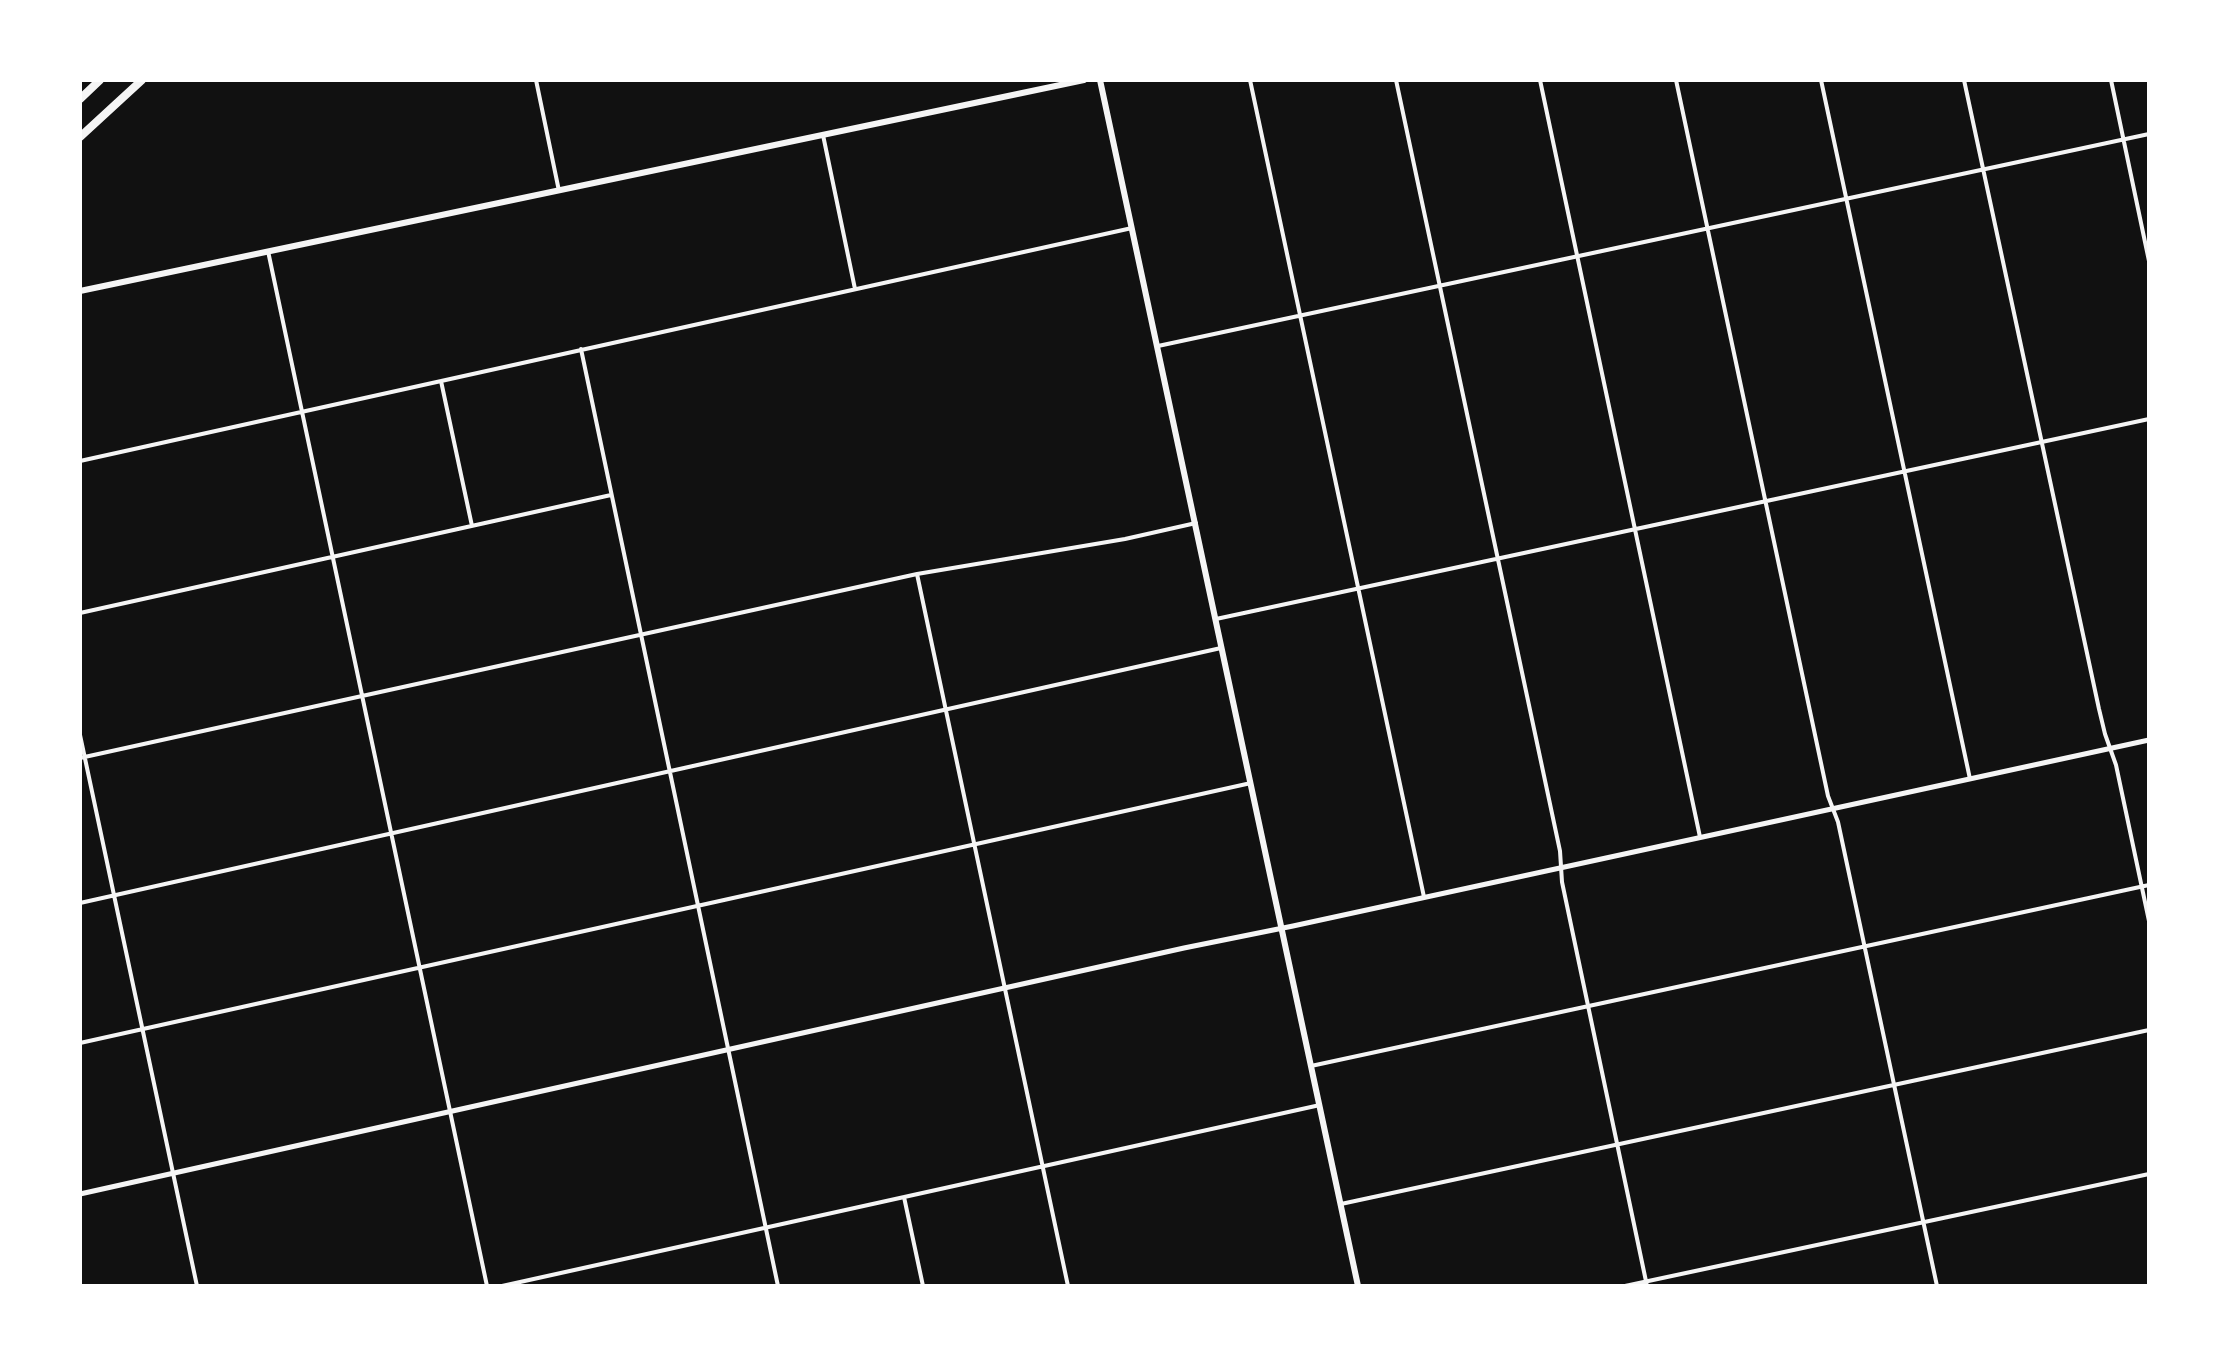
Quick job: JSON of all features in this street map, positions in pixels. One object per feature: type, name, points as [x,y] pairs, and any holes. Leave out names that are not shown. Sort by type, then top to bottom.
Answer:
[{"type":"highway","points":[[80,99],[100,80]]},
{"type":"highway","points":[[80,137],[142,80]]},
{"type":"main road","points":[[80,291],[1084,80]]},
{"type":"main road","points":[[1100,80],[1358,1286]]},
{"type":"street","points":[[536,80],[559,191]]},
{"type":"street","points":[[1250,80],[1424,897]]},
{"type":"street","points":[[1396,80],[1560,851],[1562,882],[1646,1284]]},
{"type":"street","points":[[1540,80],[1700,838]]},
{"type":"street","points":[[1676,80],[1739,364],[1828,796],[1838,822],[1937,1286]]},
{"type":"street","points":[[1821,80],[1970,779]]},
{"type":"street","points":[[1964,80],[2099,709],[2116,765],[2149,921]]},
{"type":"street","points":[[2111,80],[2149,261]]},
{"type":"street","points":[[823,134],[855,289]]},
{"type":"street","points":[[1158,346],[2149,134]]},
{"type":"street","points":[[80,461],[1133,227]]},
{"type":"street","points":[[268,251],[487,1286]]},
{"type":"street","points":[[581,349],[778,1286]]},
{"type":"street","points":[[441,381],[472,526]]},
{"type":"street","points":[[1216,619],[2149,419]]},
{"type":"street","points":[[80,613],[611,495]]},
{"type":"street","points":[[82,758],[917,574],[1125,539],[1196,523]]},
{"type":"street","points":[[917,574],[1068,1286]]},
{"type":"street","points":[[80,903],[1222,648]]},
{"type":"street","points":[[80,735],[82,758],[197,1286]]},
{"type":"street","points":[[80,1194],[1281,928],[2149,740]]},
{"type":"street","points":[[80,1043],[1251,783]]},
{"type":"street","points":[[1311,1066],[2149,885]]},
{"type":"street","points":[[1341,1204],[2149,1030]]},
{"type":"street","points":[[502,1286],[1320,1105]]},
{"type":"street","points":[[1625,1286],[1646,1284],[2149,1174]]},
{"type":"street","points":[[904,1197],[923,1286]]}]
